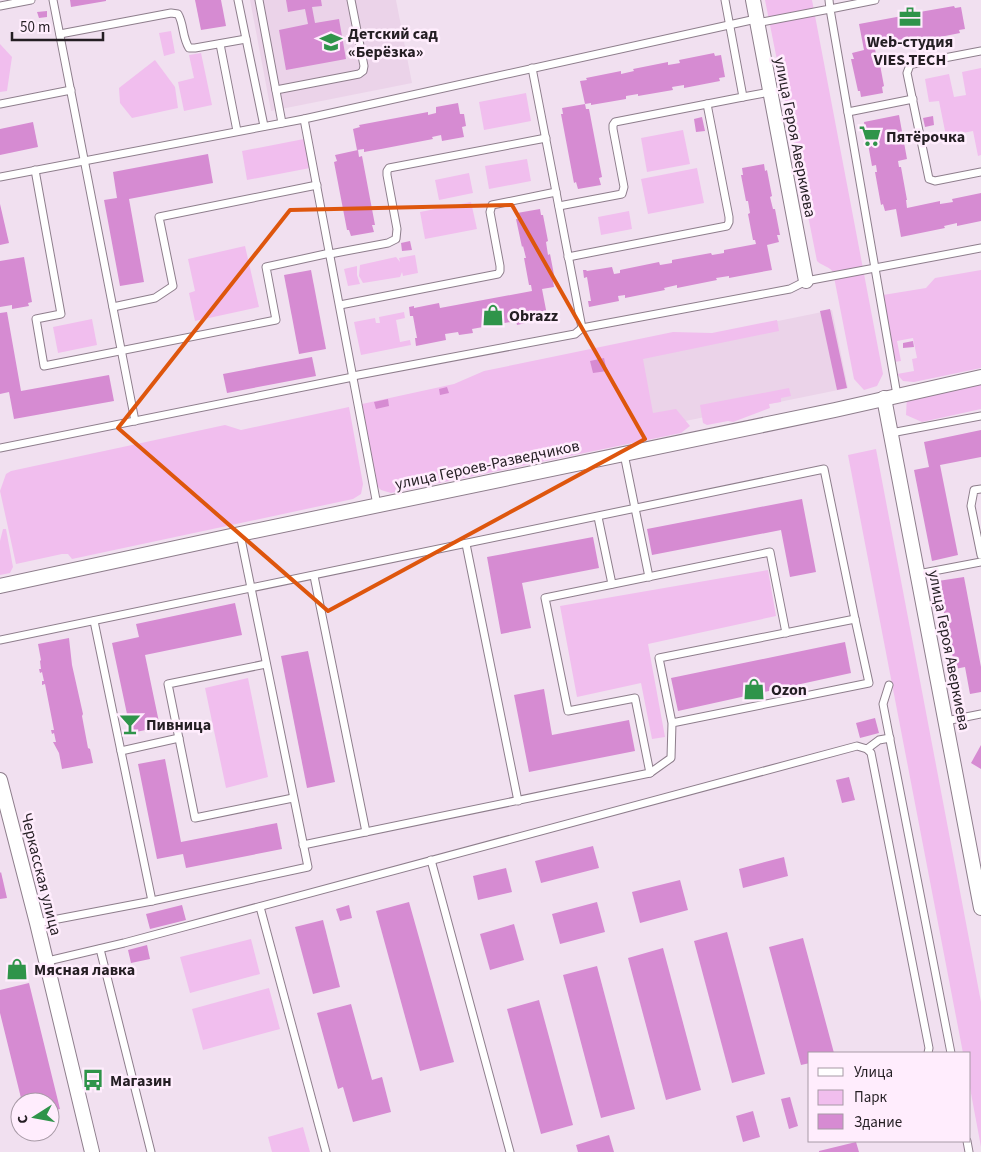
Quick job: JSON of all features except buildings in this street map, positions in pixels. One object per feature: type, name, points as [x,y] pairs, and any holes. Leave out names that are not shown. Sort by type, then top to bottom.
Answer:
[{"type":"street","name":"улица Героя Аверкиева","points":[[753,0],[806,281]]},
{"type":"street","name":"улица Героев-Разведчиков","points":[[0,586],[377,505],[835,410],[981,377]]},
{"type":"street","name":"улица Героя Аверкиева","points":[[890,397],[891,433],[981,908]]},
{"type":"street","name":"Черкасская улица","points":[[0,780],[6,825],[37,923],[92,1152]]},
{"type":"lane","points":[[0,6],[31,0]]},
{"type":"lane","points":[[53,0],[135,421]]},
{"type":"lane","points":[[238,0],[264,126]]},
{"type":"lane","points":[[259,0],[282,123]]},
{"type":"lane","points":[[276,90],[359,74],[363,71],[364,66],[351,0]]},
{"type":"lane","points":[[725,0],[743,97]]},
{"type":"lane","points":[[829,0],[875,268],[890,397]]},
{"type":"lane","points":[[0,177],[282,123],[729,24],[830,9],[875,0]]},
{"type":"lane","points":[[60,34],[171,13],[178,14],[181,19],[185,42],[189,48],[246,39]]},
{"type":"lane","points":[[220,44],[237,132]]},
{"type":"lane","points":[[981,51],[910,65],[908,73],[929,179],[935,181],[981,172]]},
{"type":"lane","points":[[532,68],[582,328]]},
{"type":"lane","points":[[0,104],[71,90]]},
{"type":"lane","points":[[559,206],[622,194],[624,187],[613,129],[615,122],[770,92]]},
{"type":"lane","points":[[848,112],[913,99]]},
{"type":"lane","points":[[568,257],[727,226],[729,217],[708,104]]},
{"type":"lane","points":[[304,118],[377,505]]},
{"type":"lane","points":[[36,170],[62,314],[36,319],[44,366],[276,320],[266,267],[388,243],[396,239],[397,229],[387,175],[389,168],[546,138]]},
{"type":"lane","points":[[113,307],[155,298],[173,286],[159,216],[317,185]]},
{"type":"lane","points":[[340,305],[498,274],[500,266],[490,212],[492,205],[556,192]]},
{"type":"lane","points":[[0,448],[353,376],[575,334],[582,328],[790,289],[806,281],[981,248]]},
{"type":"lane","points":[[891,433],[981,416]]},
{"type":"lane","points":[[624,454],[649,577]]},
{"type":"lane","points":[[0,640],[824,469],[869,683],[672,723]]},
{"type":"lane","points":[[981,489],[974,490],[971,506],[981,555]]},
{"type":"lane","points":[[598,517],[612,584]]},
{"type":"lane","points":[[37,923],[152,901],[308,867],[240,534]]},
{"type":"lane","points":[[466,544],[518,801]]},
{"type":"lane","points":[[650,773],[635,698],[568,711],[545,598],[770,552],[786,633]]},
{"type":"lane","points":[[918,574],[981,562]]},
{"type":"lane","points":[[314,576],[366,832]]},
{"type":"lane","points":[[303,845],[650,773],[671,758],[672,723],[659,658],[855,619]]},
{"type":"lane","points":[[94,621],[152,901]]},
{"type":"lane","points":[[266,664],[168,684],[195,818],[293,798]]},
{"type":"lane","points":[[889,685],[883,704],[951,1052]]},
{"type":"lane","points":[[946,722],[980,715]]},
{"type":"lane","points":[[121,751],[179,738]]},
{"type":"lane","points":[[867,749],[879,740],[890,738]]},
{"type":"lane","points":[[52,960],[260,907],[857,746],[867,749],[871,753],[929,1048],[928,1052]]},
{"type":"lane","points":[[431,860],[510,1152]]},
{"type":"lane","points":[[260,907],[326,1152]]},
{"type":"lane","points":[[100,949],[151,1152]]},
{"type":"highlighted area","points":[[512,205],[645,439],[328,611],[118,428],[290,210]]},
{"type":"shaded area","name":"Детский сад «Берёзка»","points":[[250,0],[396,0],[412,83],[271,111]]},
{"type":"shaded area","points":[[832,310],[848,388],[646,429],[636,350]]},
{"type":"green space","points":[[765,0],[812,0],[883,374],[877,386],[864,390],[854,379],[833,272],[830,268],[817,261]]},
{"type":"green space","points":[[171,31],[175,53],[164,56],[159,33]]},
{"type":"green space","points":[[0,44],[12,57],[7,91],[0,92]]},
{"type":"green space","points":[[201,53],[212,105],[184,111],[178,82],[194,78],[189,55]]},
{"type":"green space","points":[[155,60],[175,87],[178,108],[132,118],[120,103],[119,88]]},
{"type":"green space","points":[[981,68],[981,155],[978,156],[973,131],[946,136],[939,101],[929,102],[925,79],[949,74],[954,97],[966,95],[962,72]]},
{"type":"green space","points":[[526,93],[531,121],[484,130],[479,102]]},
{"type":"green space","points":[[683,130],[690,164],[647,172],[641,138]]},
{"type":"green space","points":[[304,139],[310,168],[247,180],[242,151]]},
{"type":"green space","points":[[527,159],[531,181],[489,189],[485,166]]},
{"type":"green space","points":[[697,168],[704,203],[648,214],[641,179]]},
{"type":"green space","points":[[469,173],[473,193],[439,200],[435,180]]},
{"type":"green space","points":[[471,202],[477,229],[425,239],[420,212]]},
{"type":"green space","points":[[629,211],[632,229],[601,235],[598,217]]},
{"type":"green space","points":[[245,246],[259,307],[195,321],[189,293],[195,291],[188,259]]},
{"type":"green space","points":[[415,255],[418,273],[403,276],[402,272],[400,277],[363,283],[359,276],[360,265],[396,257],[400,262],[399,258]]},
{"type":"green space","points":[[357,266],[360,284],[348,286],[344,269]]},
{"type":"green space","points":[[981,270],[981,368],[914,382],[903,381],[897,374],[914,371],[912,359],[917,358],[913,338],[897,341],[901,361],[894,362],[883,295],[926,288],[935,278]]},
{"type":"green space","points":[[404,312],[405,318],[396,320],[400,342],[410,340],[411,345],[361,355],[354,322],[375,318],[376,323],[380,323],[379,317]]},
{"type":"green space","points":[[92,319],[97,345],[58,353],[53,327]]},
{"type":"green space","points":[[777,320],[779,331],[643,359],[653,413],[676,409],[690,426],[681,433],[391,493],[381,490],[377,486],[362,404],[454,384],[484,371],[673,332],[712,333]]},
{"type":"green space","points":[[981,377],[981,409],[922,422],[906,415],[907,395]]},
{"type":"green space","points":[[789,388],[791,396],[781,398],[781,402],[769,404],[770,408],[733,422],[728,421],[707,425],[703,423],[700,405]]},
{"type":"green space","points":[[349,407],[363,484],[361,494],[353,499],[72,559],[68,554],[62,554],[16,564],[0,491],[6,474],[11,471],[225,425],[241,430]]},
{"type":"green space","points":[[876,449],[981,1002],[981,1147],[971,1093],[971,1052],[963,1052],[848,455]]},
{"type":"green space","points":[[3,529],[6,529],[13,567],[10,573],[0,575],[0,541]]},
{"type":"green space","points":[[768,570],[776,616],[648,644],[665,737],[652,739],[641,683],[577,697],[560,606]]},
{"type":"green space","points":[[248,678],[268,777],[226,788],[205,688]]},
{"type":"green space","points":[[251,939],[260,974],[190,993],[180,957]]},
{"type":"green space","points":[[269,988],[280,1029],[203,1050],[192,1009]]},
{"type":"green space","points":[[303,1127],[310,1152],[272,1152],[268,1137]]},
{"type":"place","name":"Web-студия VIES.TECH","points":[[910,17]]},
{"type":"place","name":"Детский сад «Берёзка»","points":[[331,42]]},
{"type":"place","name":"Пятёрочка","points":[[870,136]]},
{"type":"place","name":"Obrazz","points":[[493,315]]},
{"type":"place","name":"Ozon","points":[[754,689]]},
{"type":"place","name":"Пивница","points":[[130,724]]},
{"type":"place","name":"Мясная лавка","points":[[17,969]]},
{"type":"place","name":"Магазин","points":[[93,1080]]}]
